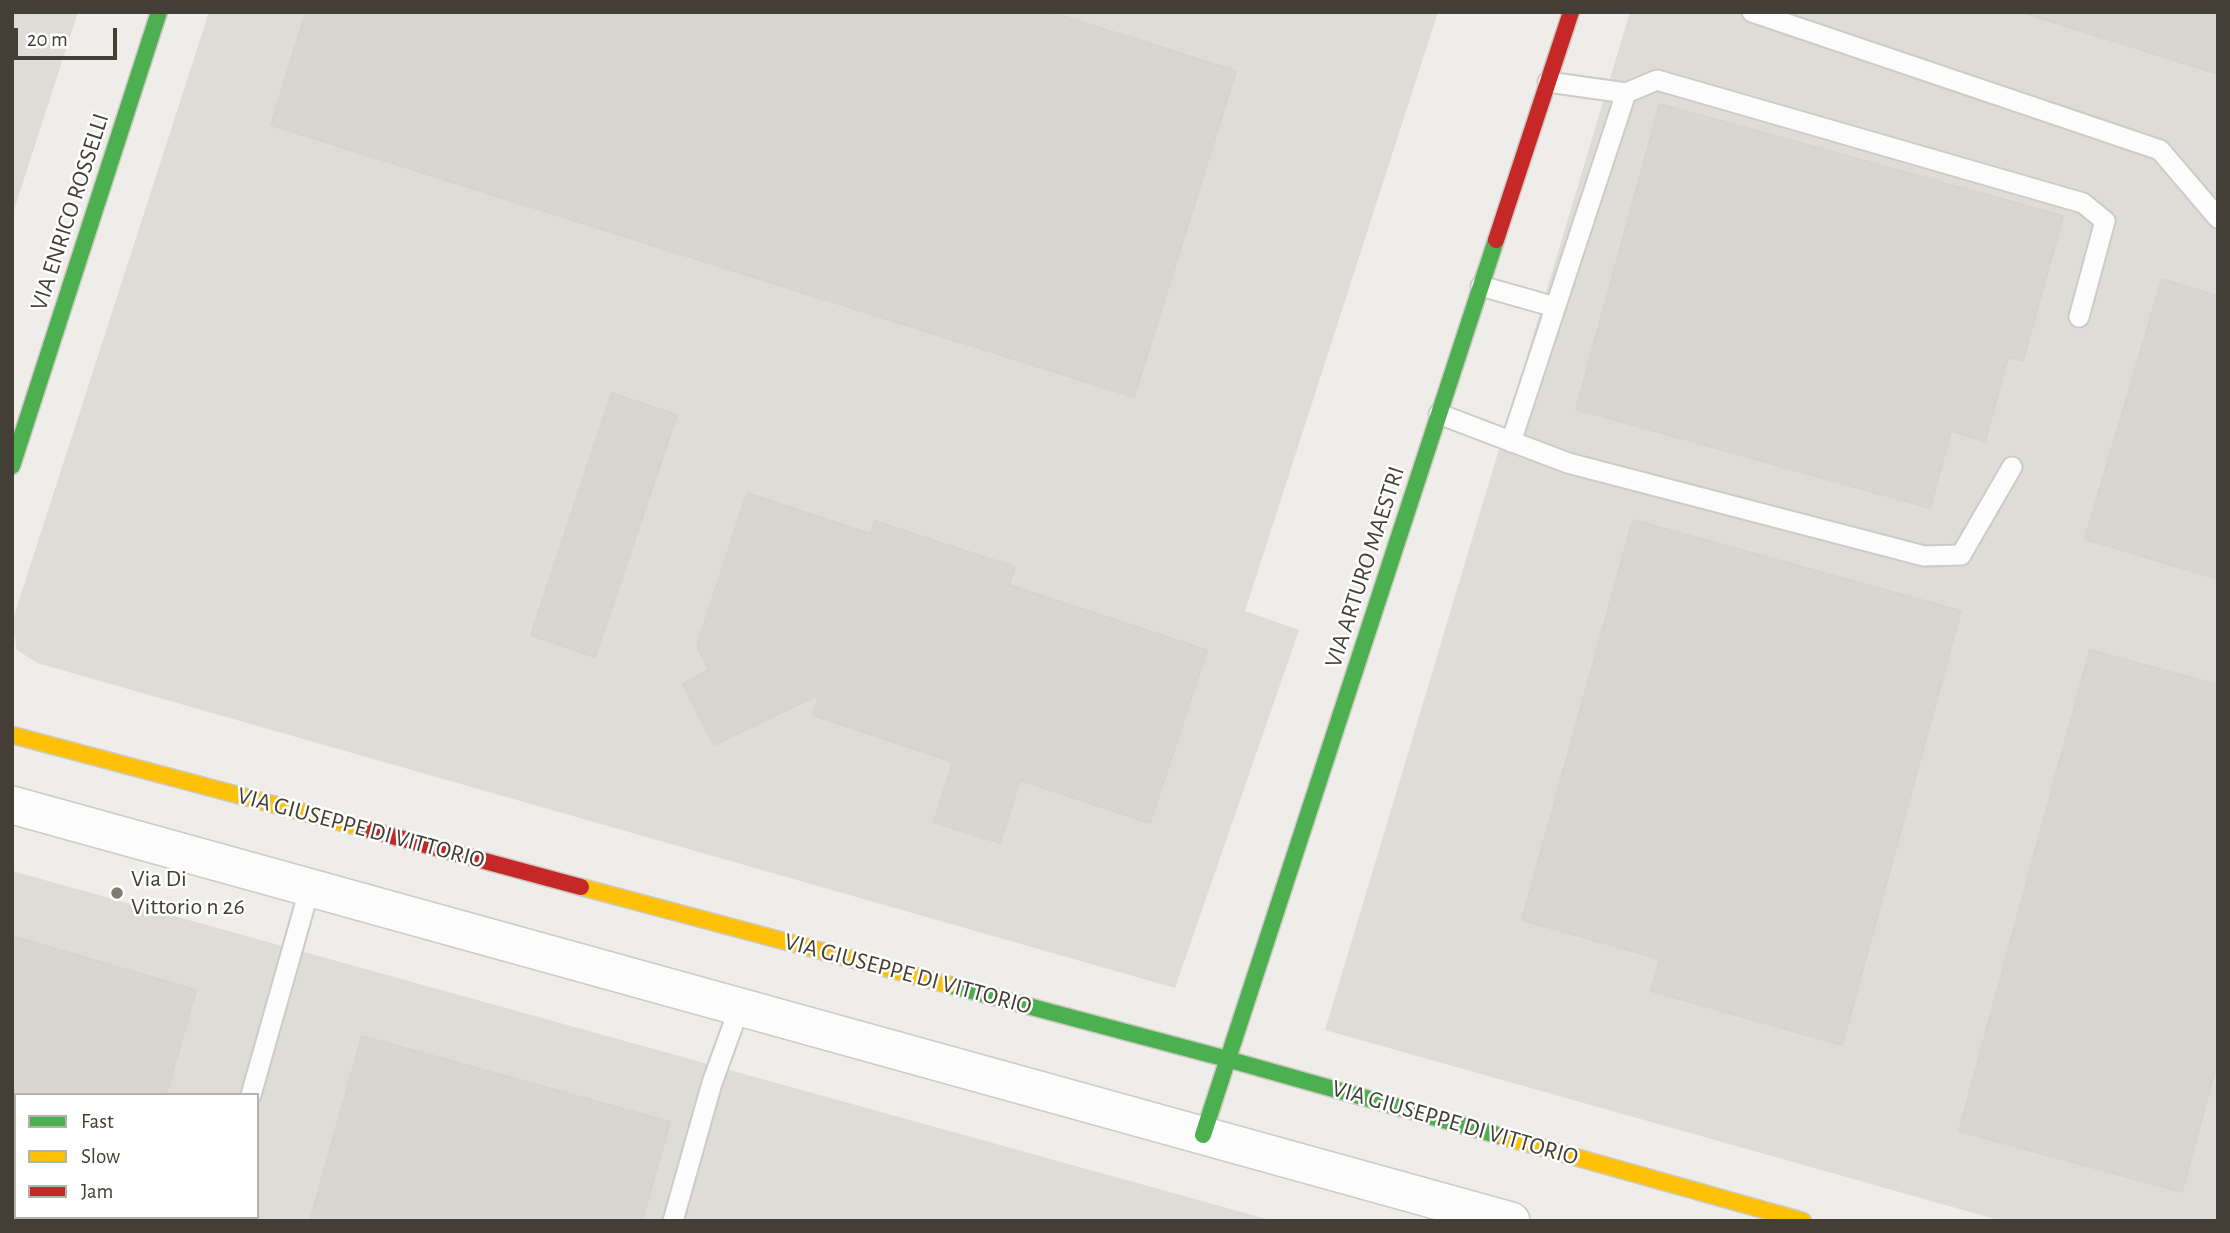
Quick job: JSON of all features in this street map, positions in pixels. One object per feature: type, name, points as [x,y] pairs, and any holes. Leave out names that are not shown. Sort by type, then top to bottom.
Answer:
[{"type":"street","name":"VIA ENRICO ROSSELLI","points":[[12,466],[159,12]]},
{"type":"street","name":"VIA ARTURO MAESTRI","points":[[1203,1135],[1571,12]]},
{"type":"street","name":"VIA GIUSEPPE DI VITTORIO","points":[[12,735],[1227,1059],[1802,1221]]},
{"type":"street","points":[[12,805],[1511,1221]]},
{"type":"lane","points":[[1752,12],[2160,150],[2218,218]]},
{"type":"lane","points":[[1548,82],[1626,93],[1657,80],[2083,203],[2105,221],[2079,317]]},
{"type":"lane","points":[[1511,442],[1626,93]]},
{"type":"lane","points":[[1480,286],[1555,307]]},
{"type":"lane","points":[[1439,414],[1568,463],[1924,556],[1961,555],[2012,467]]},
{"type":"lane","points":[[252,1093],[310,887]]},
{"type":"lane","points":[[673,1221],[712,1083],[740,1006]]},
{"type":"shaded area","points":[[12,12],[78,12],[12,216]]},
{"type":"shaded area","points":[[209,12],[1438,12],[1245,611],[1299,630],[1175,988],[37,663],[17,650],[12,622]]},
{"type":"shaded area","points":[[1630,12],[2218,12],[2218,1221],[2002,1221],[1325,1030]]},
{"type":"shaded area","points":[[12,871],[1274,1221],[12,1221]]},
{"type":"building","points":[[306,12],[1050,12],[1236,71],[1134,397],[271,125]]},
{"type":"building","points":[[2021,12],[2218,12],[2218,74]]},
{"type":"building","points":[[1660,104],[2063,216],[2023,361],[2008,357],[1985,441],[1951,431],[1930,508],[1576,409]]},
{"type":"building","points":[[2162,279],[2218,296],[2218,579],[2085,539]]},
{"type":"building","points":[[612,393],[677,415],[595,657],[531,635]]},
{"type":"building","points":[[747,493],[871,534],[875,521],[1015,567],[1009,585],[1207,650],[1150,823],[1020,780],[1000,843],[934,822],[953,762],[812,715],[820,694],[714,745],[683,684],[709,670],[697,646]]},
{"type":"building","points":[[1633,520],[1961,611],[1842,1045],[1651,991],[1660,959],[1522,920]]},
{"type":"building","points":[[2090,650],[2218,685],[2218,1059],[2182,1192],[1959,1131]]},
{"type":"building","points":[[12,936],[196,990],[167,1093],[14,1093],[14,1219],[129,1221],[12,1221]]},
{"type":"building","points":[[362,1036],[670,1122],[642,1221],[310,1221]]},
{"type":"traffic: fast","points":[[12,466],[159,12]]},
{"type":"traffic: fast","points":[[1203,1135],[1496,240]]},
{"type":"traffic: fast","points":[[949,985],[1504,1137]]},
{"type":"traffic: slow","points":[[12,735],[366,829]]},
{"type":"traffic: slow","points":[[581,887],[949,985]]},
{"type":"traffic: slow","points":[[1504,1137],[1803,1221]]},
{"type":"traffic: jam","points":[[1496,240],[1571,12]]},
{"type":"traffic: jam","points":[[366,829],[581,887]]},
{"type":"place","name":"Via Di Vittorio n 26","points":[[117,893]]}]
